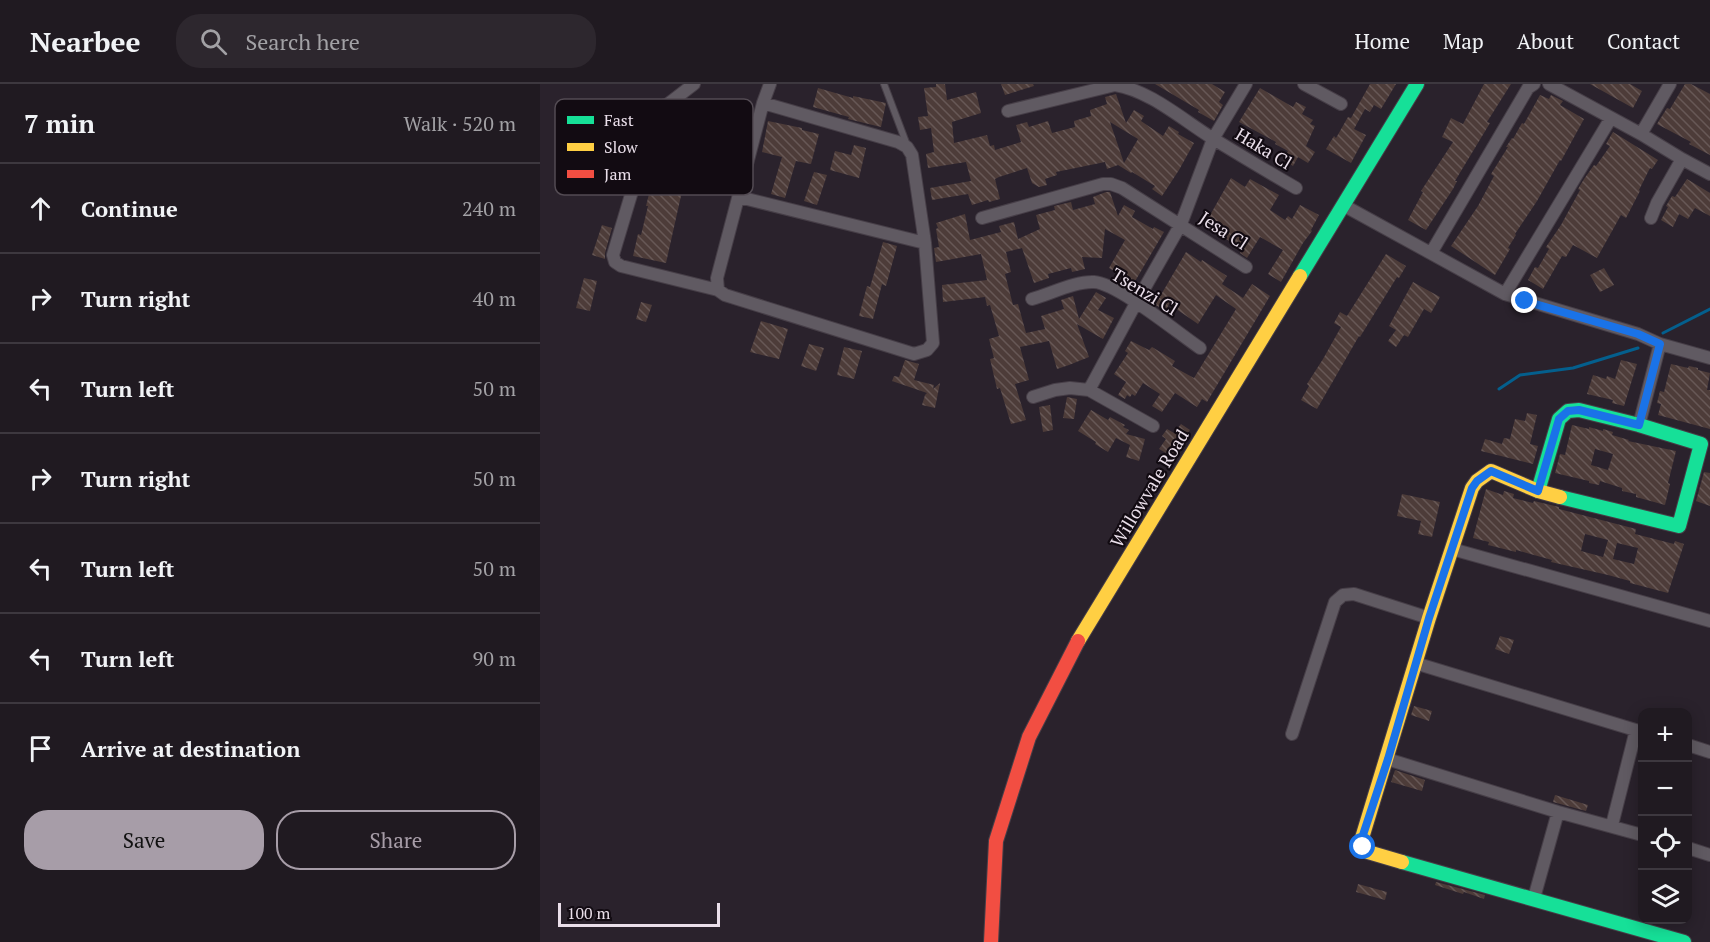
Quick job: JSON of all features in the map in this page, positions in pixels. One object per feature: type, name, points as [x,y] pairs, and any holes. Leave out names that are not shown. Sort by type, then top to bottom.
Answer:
[{"type":"street","points":[[674,99],[694,84]]},
{"type":"street","points":[[753,142],[770,84]]},
{"type":"street","points":[[1089,390],[1181,224],[1214,139],[1246,84]]},
{"type":"street","points":[[1304,84],[1341,104]]},
{"type":"street","name":"Willowvale Road","points":[[991,942],[996,841],[1029,737],[1078,640],[1418,84]]},
{"type":"street","points":[[1431,253],[1528,88],[1534,84]]},
{"type":"street","points":[[1550,84],[1710,174]]},
{"type":"street","points":[[1641,134],[1670,84]]},
{"type":"street","name":"Haka Cl","points":[[1008,111],[1115,85],[1126,87],[1141,92],[1296,188]]},
{"type":"street","points":[[631,195],[613,255],[615,262],[621,266],[718,290],[725,295],[914,354],[927,350],[933,343],[925,243],[912,155],[907,147],[898,142],[763,103]]},
{"type":"street","points":[[1505,294],[1611,118]]},
{"type":"street","points":[[1652,218],[1657,203],[1682,159]]},
{"type":"street","name":"Jesa Cl","points":[[982,218],[1103,184],[1111,184],[1122,188],[1181,224],[1246,267]]},
{"type":"street","points":[[718,290],[717,278],[739,197],[925,243]]},
{"type":"street","points":[[1343,205],[1505,294],[1710,358]]},
{"type":"street","name":"Tsenzi Cl","points":[[1032,299],[1085,282],[1106,284],[1200,348]]},
{"type":"street","points":[[1639,425],[1660,344]]},
{"type":"street","points":[[1033,397],[1070,388],[1089,390],[1153,426]]},
{"type":"street","points":[[1538,491],[1559,419],[1568,411],[1579,410],[1701,444],[1679,526],[1538,491],[1491,471],[1477,481],[1472,488],[1429,618],[1388,759],[1362,838],[1363,847],[1368,852],[1684,942]]},
{"type":"street","points":[[1452,549],[1710,621]]},
{"type":"street","points":[[1292,734],[1335,602],[1343,595],[1354,594],[1429,618]]},
{"type":"street","points":[[1415,663],[1638,731]]},
{"type":"street","points":[[1612,825],[1638,734]]},
{"type":"street","points":[[1692,746],[1710,752]]},
{"type":"street","points":[[1388,759],[1558,812],[1638,834]]},
{"type":"street","points":[[1534,898],[1558,812]]},
{"type":"street","points":[[1692,849],[1710,855]]},
{"type":"lane","points":[[884,84],[907,147]]},
{"type":"building","points":[[936,84],[945,84],[947,100],[976,92],[981,113],[952,122],[954,143],[987,135],[990,146],[994,145],[995,150],[1021,142],[1016,125],[1027,122],[1029,127],[1048,121],[1052,133],[1075,127],[1074,121],[1091,116],[1090,110],[1107,104],[1105,97],[1116,94],[1126,123],[1134,110],[1144,116],[1141,121],[1163,136],[1169,126],[1194,143],[1162,196],[1152,189],[1155,186],[1132,172],[1118,165],[1107,169],[1105,162],[1056,172],[1057,175],[1045,179],[1047,185],[1039,187],[1032,183],[1027,168],[999,177],[995,179],[1000,199],[989,202],[988,200],[972,205],[968,194],[932,200],[930,188],[971,181],[966,162],[928,168],[926,154],[934,152],[931,128],[920,130],[918,117],[928,116],[924,88],[936,87]],"holes":[[[1110,122],[1138,139],[1124,163]]]},
{"type":"building","points":[[1001,84],[1033,84],[1034,86],[1005,95]]},
{"type":"building","points":[[1155,84],[1212,84],[1225,92],[1219,102],[1223,105],[1214,121]]},
{"type":"building","points":[[1370,84],[1396,84],[1381,109],[1374,105],[1370,112],[1365,109],[1354,129],[1366,135],[1351,163],[1326,149],[1334,136],[1336,138],[1348,117],[1351,118]]},
{"type":"building","points":[[1484,84],[1511,84],[1487,122],[1490,123],[1455,181],[1457,181],[1453,189],[1426,230],[1408,220],[1423,192],[1421,191],[1453,142],[1442,137],[1451,118],[1463,124]]},
{"type":"building","points":[[1590,84],[1630,84],[1642,91],[1633,108]]},
{"type":"building","points":[[1685,84],[1691,84],[1710,94],[1710,155],[1657,124],[1667,108],[1670,109]]},
{"type":"building","points":[[818,88],[853,98],[853,96],[886,103],[881,127],[813,107]]},
{"type":"building","points":[[1260,88],[1293,107],[1296,102],[1306,107],[1302,114],[1313,120],[1310,124],[1315,126],[1306,146],[1315,152],[1308,163],[1298,157],[1293,166],[1283,160],[1288,151],[1239,122]]},
{"type":"building","points":[[1540,95],[1549,99],[1551,95],[1563,101],[1560,105],[1584,119],[1537,201],[1515,234],[1508,248],[1510,249],[1495,275],[1451,246],[1478,206],[1494,176],[1491,174],[1508,147],[1506,147],[1522,123],[1524,124]]},
{"type":"building","points":[[768,121],[819,134],[811,164],[796,161],[785,198],[771,194],[782,157],[762,152]]},
{"type":"building","points":[[1613,132],[1658,160],[1652,169],[1650,168],[1626,218],[1621,215],[1597,258],[1573,245],[1566,257],[1562,256],[1543,289],[1528,280],[1549,249],[1546,247],[1561,225],[1584,179],[1610,146],[1606,144]]},
{"type":"building","points":[[854,145],[866,148],[859,178],[830,170],[835,151],[851,155]]},
{"type":"building","points":[[814,172],[827,175],[817,205],[804,201]]},
{"type":"building","points":[[1231,178],[1245,187],[1250,179],[1279,195],[1270,210],[1285,220],[1288,216],[1292,219],[1300,205],[1319,215],[1312,231],[1281,282],[1268,274],[1283,250],[1260,237],[1247,258],[1240,253],[1242,249],[1207,227],[1212,219],[1209,217]]},
{"type":"building","points":[[1687,179],[1710,193],[1710,216],[1695,208],[1688,219],[1679,214],[1673,227],[1661,220],[1672,196],[1675,197]]},
{"type":"building","points":[[1110,192],[1118,216],[1124,205],[1135,211],[1132,217],[1153,229],[1154,227],[1164,232],[1134,283],[1109,268],[1125,240],[1105,229],[1102,258],[1082,257],[1085,269],[1072,272],[1071,268],[1048,274],[1049,278],[1034,283],[1022,248],[1006,252],[1011,272],[1005,274],[1013,305],[1018,304],[1026,333],[1045,329],[1041,316],[1064,309],[1061,300],[1073,296],[1079,319],[1096,292],[1106,298],[1098,310],[1114,318],[1103,339],[1077,324],[1089,357],[1057,369],[1049,341],[1020,347],[1029,380],[1015,384],[1026,420],[1011,424],[1000,388],[997,389],[990,359],[994,358],[989,339],[999,336],[990,305],[987,306],[985,297],[943,302],[942,285],[987,280],[981,254],[936,262],[934,248],[939,247],[936,223],[965,214],[970,240],[1001,232],[999,226],[1014,222],[1018,239],[1040,229],[1036,215],[1055,210],[1054,206],[1071,202],[1073,210],[1095,204],[1093,197]]},
{"type":"building","points":[[649,195],[681,195],[666,263],[633,256],[638,234],[641,235],[648,206],[646,206]]},
{"type":"building","points":[[602,225],[612,228],[605,259],[592,255]]},
{"type":"building","points":[[883,242],[897,246],[886,286],[882,284],[873,319],[859,316],[867,286],[870,287]]},
{"type":"building","points":[[1186,252],[1227,276],[1222,284],[1243,298],[1252,284],[1270,296],[1207,402],[1202,399],[1197,407],[1175,393],[1162,412],[1152,406],[1160,394],[1143,383],[1135,396],[1127,395],[1125,399],[1118,395],[1126,382],[1114,374],[1128,353],[1125,351],[1131,341],[1149,350],[1152,347],[1175,361],[1172,366],[1194,378],[1236,309],[1216,295],[1198,324],[1169,304],[1166,310],[1155,305]]},
{"type":"building","points":[[1386,254],[1406,266],[1359,336],[1317,409],[1301,400],[1309,386],[1307,384],[1341,327],[1334,323],[1340,312],[1347,316]]},
{"type":"building","points":[[1604,268],[1614,285],[1600,292],[1590,275]]},
{"type":"building","points":[[584,278],[597,281],[590,311],[576,308]]},
{"type":"building","points":[[1413,282],[1440,297],[1431,313],[1424,309],[1408,337],[1404,335],[1396,347],[1388,341],[1396,330],[1389,326]]},
{"type":"building","points":[[641,302],[652,305],[646,322],[636,319]]},
{"type":"building","points":[[761,321],[788,329],[779,359],[750,352]]},
{"type":"building","points":[[809,344],[824,348],[816,371],[801,366]]},
{"type":"building","points":[[844,347],[862,351],[854,379],[837,375]]},
{"type":"building","points":[[905,360],[919,364],[914,380],[934,385],[933,389],[940,383],[935,408],[922,405],[927,393],[892,381],[894,376],[899,377]]},
{"type":"building","points":[[1621,360],[1637,364],[1624,406],[1612,403],[1613,400],[1587,394],[1593,375],[1615,379]]},
{"type":"building","points":[[1671,364],[1698,368],[1698,370],[1710,373],[1707,390],[1710,390],[1710,429],[1658,415],[1661,404],[1657,403],[1660,391],[1664,392]]},
{"type":"building","points":[[1067,397],[1077,399],[1074,419],[1063,418]]},
{"type":"building","points":[[1050,405],[1053,430],[1043,432],[1039,407]]},
{"type":"building","points":[[1091,410],[1108,420],[1110,417],[1125,425],[1123,427],[1129,430],[1126,434],[1145,439],[1139,461],[1126,457],[1130,445],[1116,438],[1108,452],[1078,431]]},
{"type":"building","points":[[1527,413],[1537,415],[1530,444],[1538,446],[1533,464],[1481,451],[1485,439],[1502,444],[1504,438],[1510,439],[1515,419],[1525,421]]},
{"type":"building","points":[[1181,424],[1190,430],[1173,457],[1159,449],[1166,439],[1162,436],[1167,429],[1174,433]]},
{"type":"building","points":[[1572,425],[1603,431],[1603,429],[1628,441],[1676,451],[1665,505],[1636,497],[1636,494],[1622,491],[1622,488],[1600,481],[1599,485],[1555,473],[1560,454],[1565,455]],"holes":[[[1595,449],[1613,454],[1608,470],[1591,465]]]},
{"type":"building","points":[[1704,472],[1710,473],[1710,506],[1696,501]]},
{"type":"building","points":[[1486,489],[1503,495],[1504,491],[1514,494],[1513,498],[1559,507],[1559,509],[1636,529],[1635,534],[1674,544],[1675,541],[1684,544],[1668,593],[1608,575],[1551,562],[1552,560],[1516,550],[1516,552],[1488,545],[1489,542],[1473,538]],"holes":[[[1585,534],[1608,540],[1603,557],[1581,551]],[[1617,543],[1638,548],[1634,564],[1613,559]]]},
{"type":"building","points":[[1402,494],[1440,502],[1432,537],[1418,534],[1421,521],[1397,516]]},
{"type":"building","points":[[1500,636],[1514,640],[1509,654],[1495,649]]},
{"type":"building","points":[[1414,706],[1432,711],[1429,721],[1411,715]]},
{"type":"building","points":[[1395,770],[1425,780],[1422,791],[1391,782]]},
{"type":"building","points":[[1555,795],[1588,805],[1586,811],[1553,802]]},
{"type":"building","points":[[1436,882],[1485,895],[1484,899],[1435,885]]},
{"type":"building","points":[[1358,884],[1387,892],[1385,900],[1356,892]]},
{"type":"waterway","points":[[1663,333],[1710,309]]},
{"type":"waterway","points":[[1499,389],[1520,375],[1573,368],[1638,348]]},
{"type":"traffic: fast","points":[[1300,276],[1417,84]]},
{"type":"traffic: fast","points":[[1538,491],[1559,419],[1568,411],[1579,410],[1701,444],[1679,526],[1560,497]]},
{"type":"traffic: fast","points":[[1402,862],[1684,942]]},
{"type":"traffic: slow","points":[[1078,641],[1300,276]]},
{"type":"traffic: slow","points":[[1402,862],[1368,852],[1363,847],[1362,838],[1429,618],[1472,488],[1477,481],[1491,471],[1538,491],[1560,497]]},
{"type":"traffic: jam","points":[[991,942],[996,841],[1029,737],[1078,641]]},
{"type":"route","points":[[1363,847],[1362,838],[1388,759],[1429,618],[1472,488],[1477,481],[1491,471],[1538,491],[1559,419],[1568,411],[1579,410],[1639,425],[1660,344],[1638,334],[1525,301]]}]
